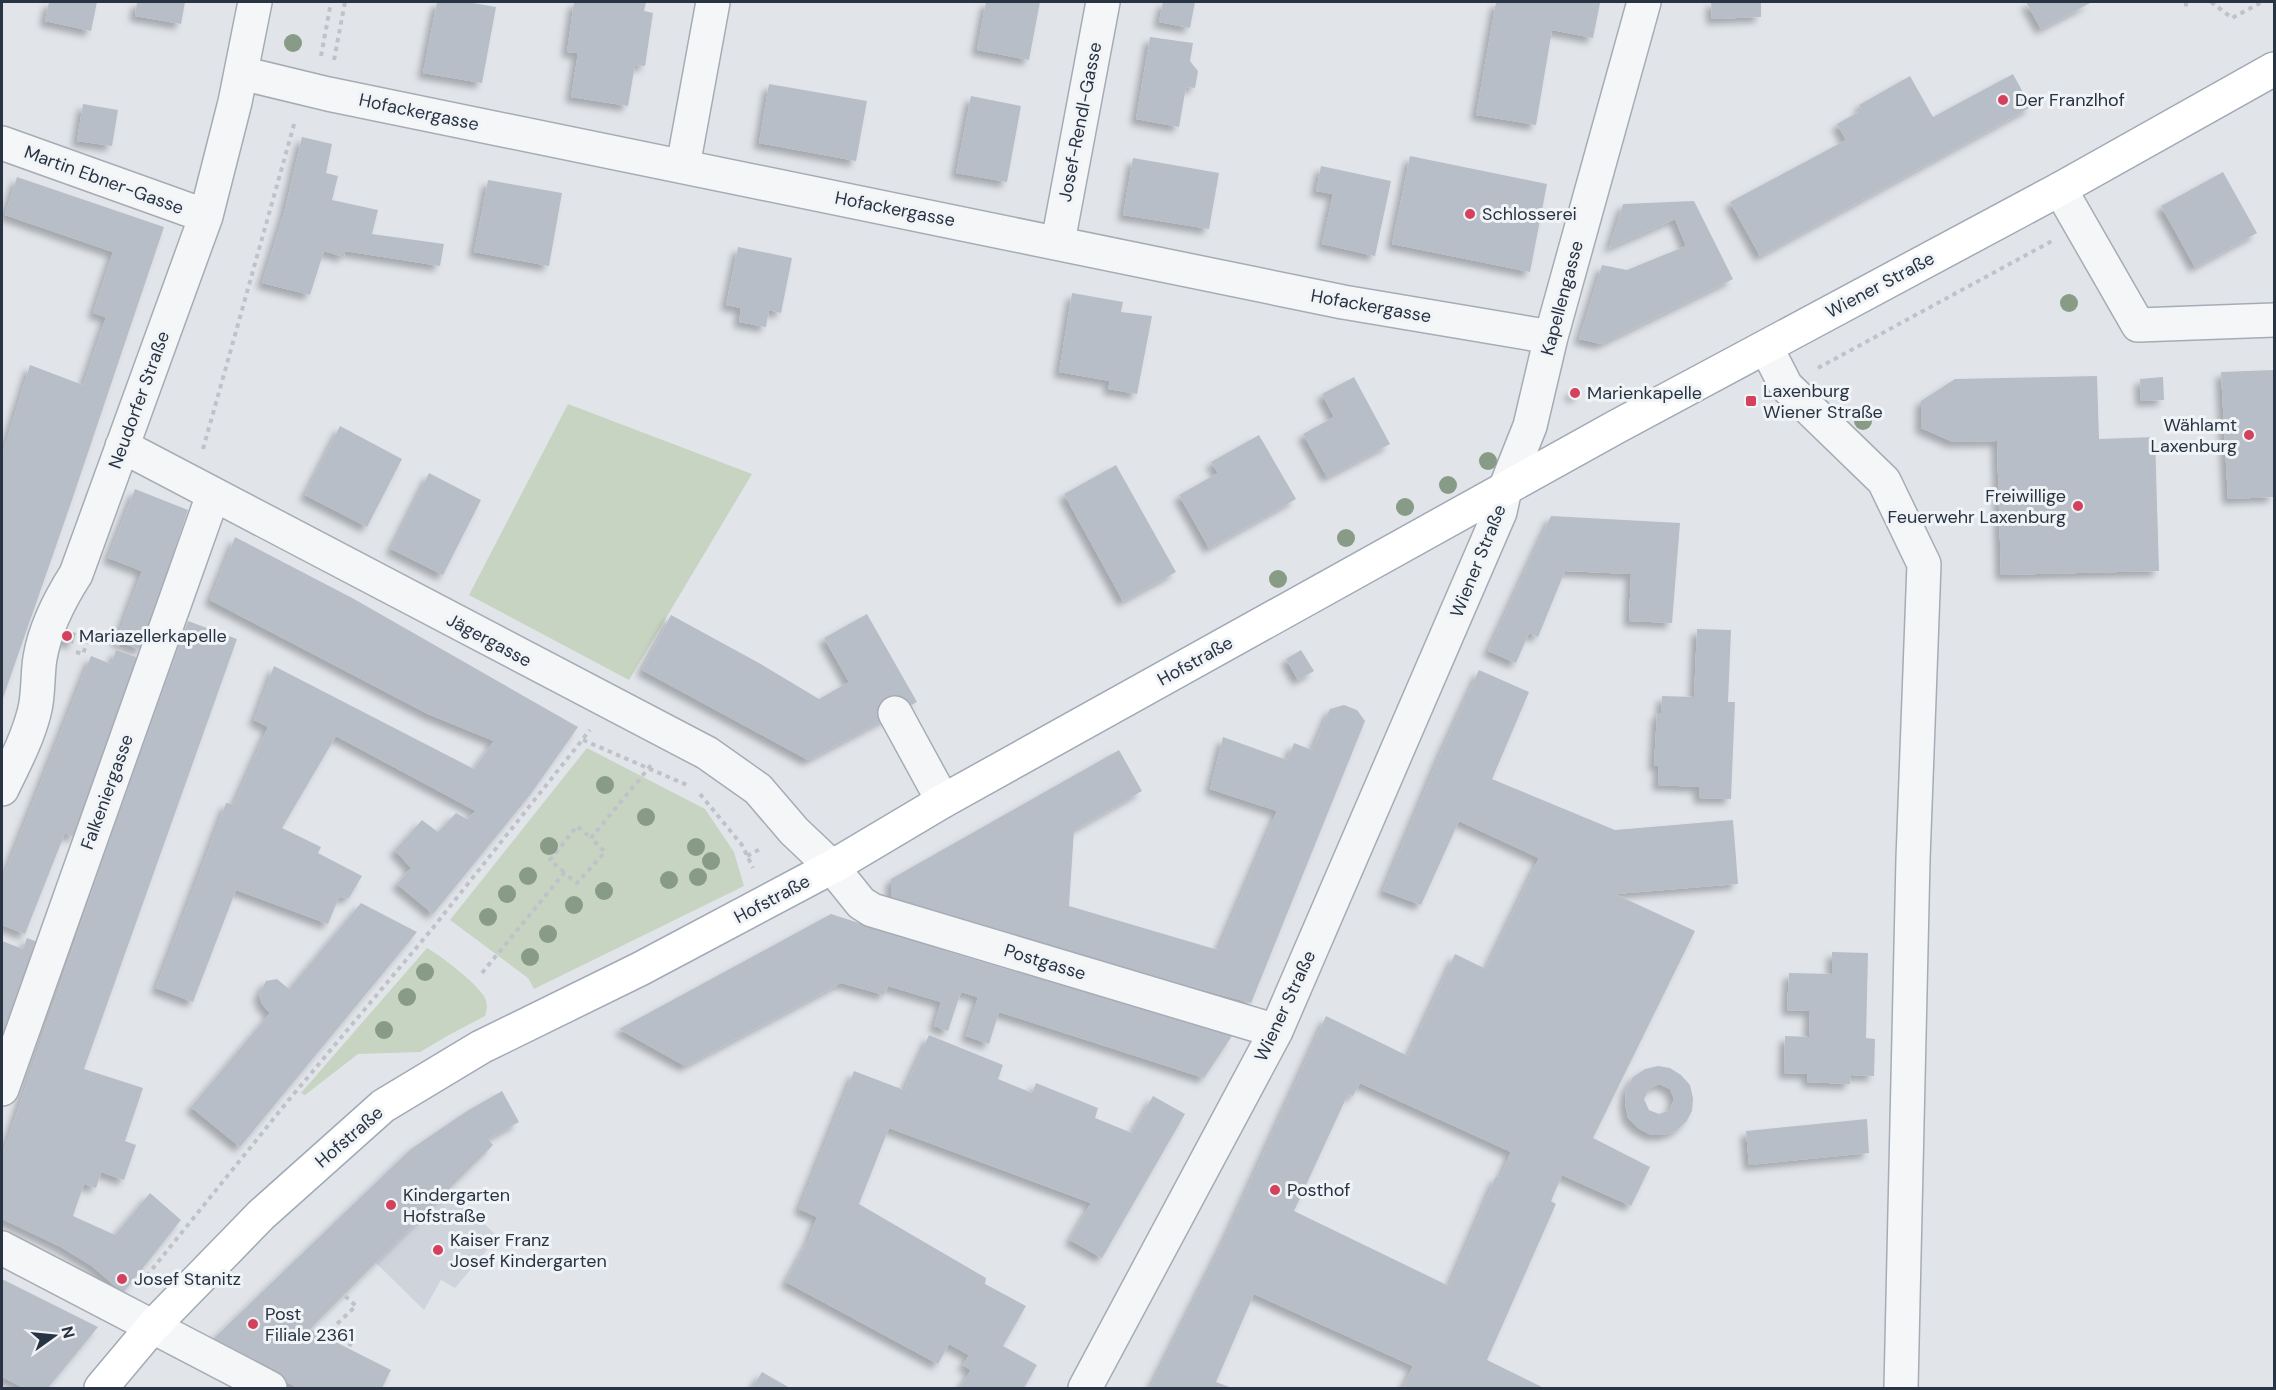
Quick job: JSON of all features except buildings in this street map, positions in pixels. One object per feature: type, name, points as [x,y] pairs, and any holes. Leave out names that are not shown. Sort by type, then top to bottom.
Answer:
[{"type":"main road","name":"Wiener Straße","points":[[1505,489],[2060,189],[2274,69]]},
{"type":"main road","name":"Hofstraße","points":[[101,1389],[153,1326],[261,1215],[383,1106],[481,1047],[630,974],[832,867],[943,801],[1505,489]]},
{"type":"street","name":"Neudorfer Straße","points":[[2,789],[23,747],[35,711],[40,656],[45,641],[62,597],[76,574],[206,216],[235,102],[255,2]]},
{"type":"street","points":[[683,166],[713,2]]},
{"type":"street","name":"Josef-Rendl-Gasse","points":[[1058,242],[1102,2]]},
{"type":"street","name":"Kapellengasse","points":[[1505,489],[1530,426],[1551,337],[1644,2]]},
{"type":"street","name":"Hofackergasse","points":[[241,73],[328,94],[1343,302],[1551,337]]},
{"type":"street","name":"Martin Ebner-Gasse","points":[[2,143],[206,216]]},
{"type":"street","points":[[2060,189],[2138,325],[2274,320]]},
{"type":"street","points":[[1766,347],[1786,386],[1884,481],[1924,564],[1913,859],[1901,1389]]},
{"type":"street","name":"Jägergasse","points":[[122,446],[708,753],[758,789],[794,831],[832,867]]},
{"type":"street","name":"Falkeniergasse","points":[[2,1089],[155,657],[203,489]]},
{"type":"street","name":"Wiener Straße","points":[[1085,1389],[1276,1032],[1451,629],[1500,512],[1505,489]]},
{"type":"street","points":[[895,713],[943,801]]},
{"type":"street","name":"Postgasse","points":[[832,867],[861,903],[872,910],[1276,1032]]},
{"type":"street","points":[[2,1248],[270,1389]]},
{"type":"path","points":[[320,62],[331,2]]},
{"type":"path","points":[[203,489],[301,102],[328,94],[345,2]]},
{"type":"path","points":[[2211,2],[2232,18],[2262,2]]},
{"type":"path","points":[[1786,386],[2081,225]]},
{"type":"path","points":[[45,641],[83,654],[89,636],[155,657]]},
{"type":"path","points":[[120,1309],[287,1102],[439,920],[610,703]]},
{"type":"path","points":[[591,838],[676,736]]},
{"type":"path","points":[[583,740],[697,790],[742,845],[768,902]]},
{"type":"path","points":[[577,826],[591,838],[605,852],[577,883],[550,860],[577,826]]},
{"type":"path","points":[[482,973],[564,873]]},
{"type":"path","points":[[324,1336],[356,1306],[344,1295]]},
{"type":"path","points":[[332,1328],[353,1340],[348,1348]]},
{"type":"shaded area","name":"Kaiser Franz Josef Kindergarten","points":[[448,1189],[498,1237],[455,1288],[441,1280],[424,1310],[376,1263]]},
{"type":"green space","points":[[568,404],[752,474],[629,680],[469,595]]},
{"type":"green space","points":[[587,748],[705,809],[734,852],[744,886],[534,989],[528,978],[450,920]]},
{"type":"green space","points":[[427,948],[459,971],[481,992],[487,1003],[485,1016],[420,1052],[358,1054],[305,1095],[301,1093]]},
{"type":"place","name":"Der Franzlhof","points":[[2003,100]]},
{"type":"place","name":"Schlosserei","points":[[1470,214]]},
{"type":"place","name":"Marienkapelle","points":[[1575,393]]},
{"type":"place","name":"Laxenburg Wiener Straße","points":[[1751,401]]},
{"type":"place","name":"Wählamt Laxenburg","points":[[2249,435]]},
{"type":"place","name":"Freiwillige Feuerwehr Laxenburg","points":[[2078,506]]},
{"type":"place","name":"Mariazellerkapelle","points":[[67,636]]},
{"type":"place","name":"Posthof","points":[[1275,1190]]},
{"type":"place","name":"Kindergarten Hofstraße","points":[[391,1205]]},
{"type":"place","name":"Kaiser Franz Josef Kindergarten","points":[[438,1250]]},
{"type":"place","name":"Josef Stanitz","points":[[122,1279]]},
{"type":"place","name":"Post Filiale 2361","points":[[253,1324]]}]
